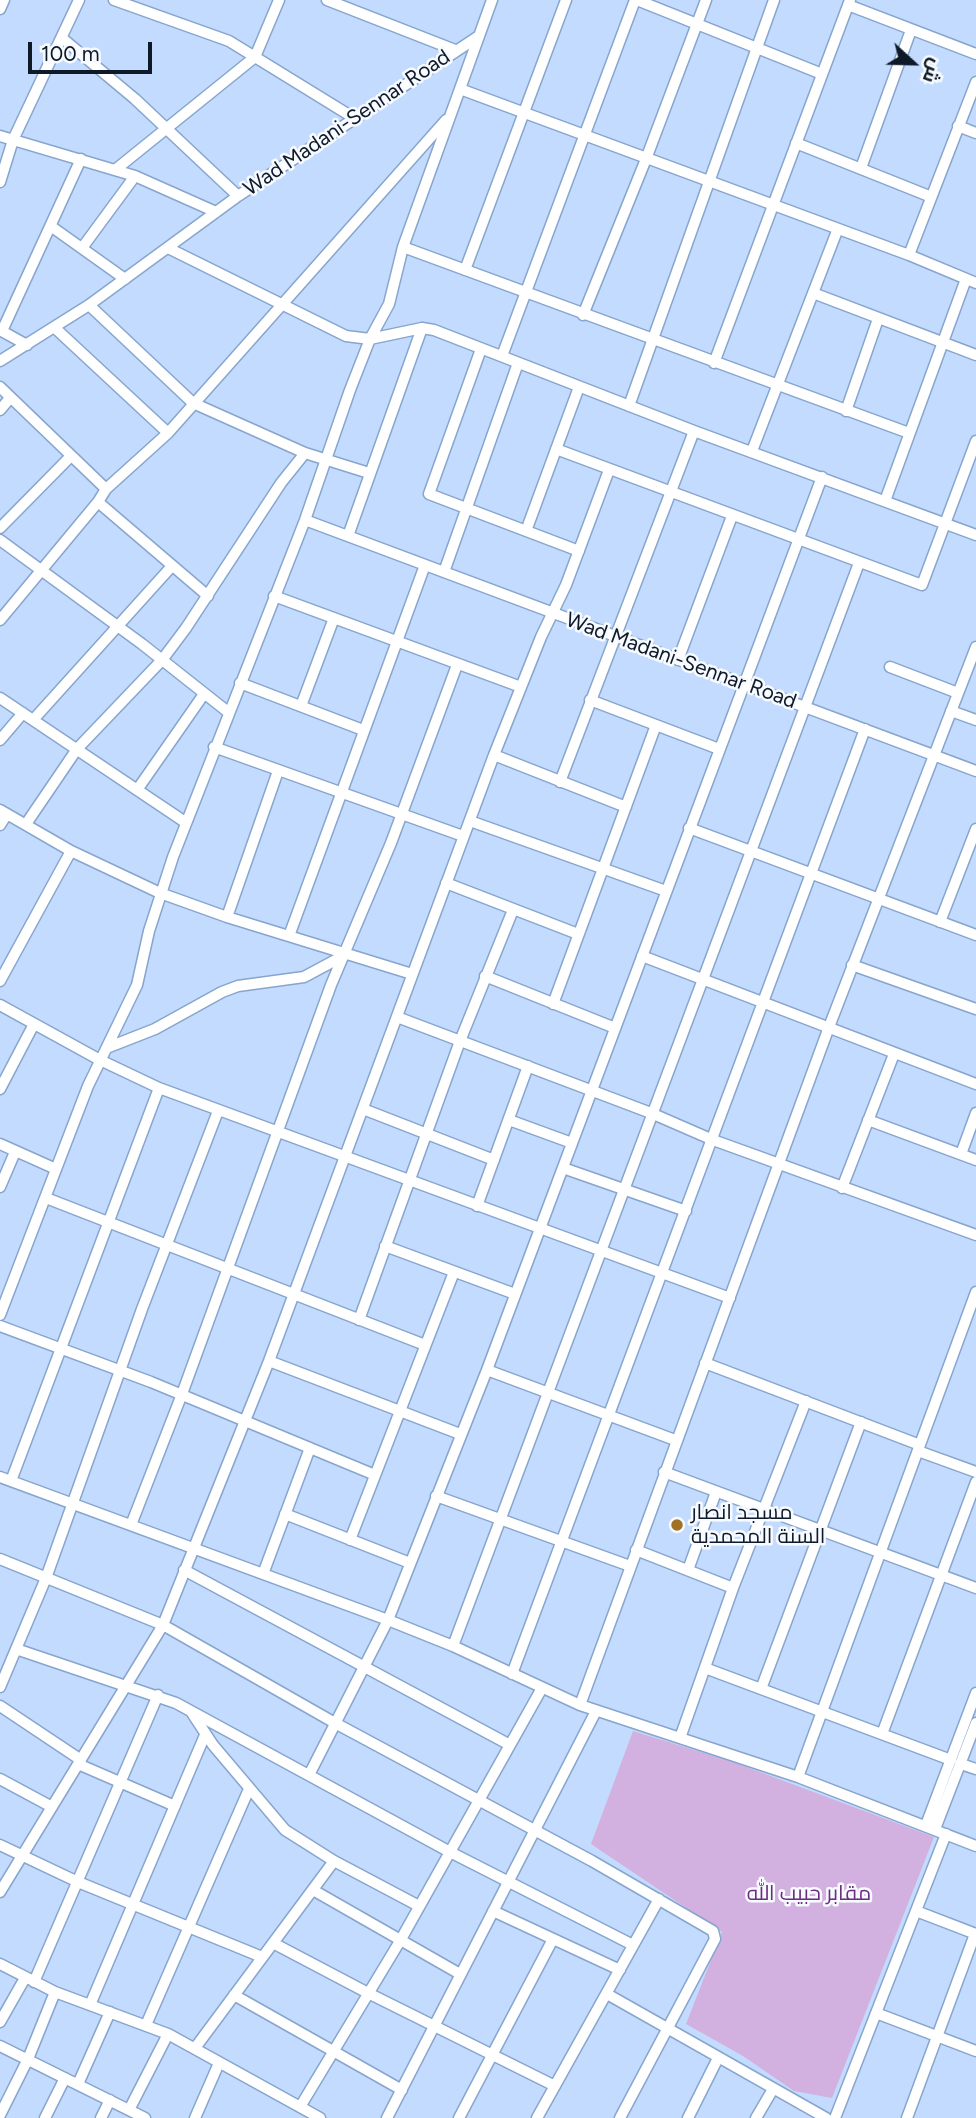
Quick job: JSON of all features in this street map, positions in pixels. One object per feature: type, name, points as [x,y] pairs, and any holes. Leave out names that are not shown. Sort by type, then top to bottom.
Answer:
[{"type":"street","points":[[0,9],[4,0]]},
{"type":"street","points":[[0,181],[13,139],[79,0]]},
{"type":"street","points":[[114,0],[207,31],[354,118]]},
{"type":"street","points":[[115,170],[255,57],[279,0]]},
{"type":"street","points":[[327,0],[455,50]]},
{"type":"street","name":"Wad Madani-Sennar Road","points":[[0,1315],[100,1060],[109,1047],[137,985],[160,893],[185,822],[305,520],[324,460],[370,339],[389,304],[403,247],[492,0]]},
{"type":"street","points":[[465,270],[566,0]]},
{"type":"street","points":[[502,356],[524,291],[636,0],[822,74]]},
{"type":"street","points":[[583,315],[706,0]]},
{"type":"street","points":[[629,406],[774,0]]},
{"type":"street","points":[[714,363],[849,3],[976,54]]},
{"type":"street","points":[[861,168],[911,30]]},
{"type":"street","name":"Wad Madani-Sennar Road","points":[[0,361],[89,305],[238,196],[479,36]]},
{"type":"street","points":[[62,38],[165,127],[238,196]]},
{"type":"street","points":[[909,255],[929,196],[976,82]]},
{"type":"street","points":[[460,89],[836,231],[909,255],[971,281],[942,343],[885,501]]},
{"type":"street","points":[[0,620],[106,489],[167,433],[279,304],[451,114]]},
{"type":"street","points":[[958,126],[976,133]]},
{"type":"street","points":[[0,136],[135,176],[216,212]]},
{"type":"street","points":[[796,143],[929,196]]},
{"type":"street","points":[[27,345],[1,330],[52,227],[81,159]]},
{"type":"street","points":[[82,248],[135,176]]},
{"type":"street","points":[[52,227],[125,279]]},
{"type":"street","points":[[752,451],[836,231]]},
{"type":"street","points":[[403,247],[909,433]]},
{"type":"street","points":[[169,248],[346,336],[370,339],[422,328],[976,535]]},
{"type":"street","points":[[813,293],[976,355]]},
{"type":"street","points":[[89,305],[193,403],[305,453],[369,473]]},
{"type":"street","points":[[846,411],[878,319]]},
{"type":"street","points":[[55,328],[167,433]]},
{"type":"street","points":[[348,536],[422,328]]},
{"type":"street","points":[[481,349],[430,490],[433,496],[579,551]]},
{"type":"street","points":[[444,572],[519,363]]},
{"type":"street","points":[[0,387],[106,489]]},
{"type":"street","points":[[526,531],[579,387]]},
{"type":"street","points":[[0,410],[10,398]]},
{"type":"street","points":[[560,782],[694,431]]},
{"type":"street","points":[[556,449],[922,586],[976,442]]},
{"type":"street","points":[[26,824],[77,748],[162,660],[208,596],[281,483],[305,453]]},
{"type":"street","points":[[0,528],[71,456]]},
{"type":"street","points":[[305,520],[552,614],[609,470]]},
{"type":"street","points":[[310,1773],[388,1620],[487,1370],[822,477]]},
{"type":"street","points":[[98,502],[208,596]]},
{"type":"street","points":[[678,660],[732,516]]},
{"type":"street","points":[[0,540],[228,712]]},
{"type":"street","points":[[453,1646],[859,563]]},
{"type":"street","points":[[289,936],[425,565]]},
{"type":"street","points":[[33,720],[119,628],[172,566]]},
{"type":"street","points":[[274,596],[521,687]]},
{"type":"street","name":"Wad Madani-Sennar Road","points":[[0,1892],[163,1625],[192,1547],[269,1361],[463,836],[552,614],[976,771]]},
{"type":"street","points":[[300,706],[334,618]]},
{"type":"street","points":[[580,1705],[675,1440],[852,965],[958,693],[972,669],[976,647]]},
{"type":"street","points":[[131,1525],[331,985],[402,815],[457,665]]},
{"type":"street","points":[[890,667],[958,693]]},
{"type":"street","points":[[240,683],[363,730]]},
{"type":"street","points":[[137,790],[204,694]]},
{"type":"street","points":[[0,698],[185,822]]},
{"type":"street","points":[[590,700],[719,750]]},
{"type":"street","points":[[951,711],[976,720]]},
{"type":"street","points":[[0,740],[23,713]]},
{"type":"street","points":[[553,1004],[656,725]]},
{"type":"street","points":[[512,1674],[865,729]]},
{"type":"street","points":[[214,747],[463,836]]},
{"type":"street","points":[[494,755],[626,807]]},
{"type":"street","points":[[227,917],[278,771]]},
{"type":"street","points":[[0,825],[3,812],[71,851],[160,893],[227,917],[412,974]]},
{"type":"street","points":[[470,821],[666,891]]},
{"type":"street","points":[[690,828],[976,935]]},
{"type":"street","points":[[940,922],[973,844],[976,829]]},
{"type":"street","points":[[0,981],[71,851]]},
{"type":"street","points":[[446,883],[578,934]]},
{"type":"street","points":[[359,1320],[460,1041],[513,910]]},
{"type":"street","points":[[109,1047],[155,1029],[222,992],[238,986],[304,977],[346,953]]},
{"type":"street","points":[[642,956],[976,1084]]},
{"type":"street","points":[[852,965],[976,1009]]},
{"type":"street","points":[[485,976],[615,1028]]},
{"type":"street","points":[[0,1005],[100,1060],[159,1088],[276,1134],[730,1298]]},
{"type":"street","points":[[397,1017],[651,1113],[713,1140],[976,1235]]},
{"type":"street","points":[[0,1088],[34,1024]]},
{"type":"street","points":[[842,1188],[894,1054]]},
{"type":"street","points":[[477,1206],[528,1066]]},
{"type":"street","points":[[11,1481],[159,1088]]},
{"type":"street","points":[[363,1109],[494,1160]]},
{"type":"street","points":[[0,1687],[46,1577],[120,1370],[218,1111]]},
{"type":"street","points":[[961,1154],[976,1113]]},
{"type":"street","points":[[509,1120],[572,1143]]},
{"type":"street","points":[[868,1120],[976,1160]]},
{"type":"street","points":[[0,1144],[56,1170]]},
{"type":"street","points":[[0,1187],[15,1152]]},
{"type":"street","points":[[563,1168],[686,1211]]},
{"type":"street","points":[[46,1198],[425,1345]]},
{"type":"street","points":[[385,1246],[515,1294]]},
{"type":"street","points":[[350,1540],[453,1272]]},
{"type":"street","points":[[798,1777],[973,1307],[976,1292]]},
{"type":"street","points":[[0,1326],[181,1394],[375,1475]]},
{"type":"street","points":[[269,1361],[460,1434]]},
{"type":"street","points":[[705,1363],[861,1422],[976,1472]]},
{"type":"street","points":[[487,1370],[675,1440]]},
{"type":"street","points":[[680,1738],[733,1588],[806,1401]]},
{"type":"street","points":[[761,1689],[861,1422]]},
{"type":"street","points":[[263,1574],[310,1448]]},
{"type":"street","points":[[664,1472],[976,1588]]},
{"type":"street","points":[[0,1477],[388,1620],[453,1646],[580,1705],[798,1777],[976,1846]]},
{"type":"street","points":[[882,1734],[976,1482]]},
{"type":"street","points":[[688,1570],[716,1492]]},
{"type":"street","points":[[436,1496],[629,1566]]},
{"type":"street","points":[[285,1514],[410,1563]]},
{"type":"street","points":[[636,1550],[733,1588]]},
{"type":"street","points":[[0,1559],[163,1625],[335,1723],[538,1831],[659,1899],[715,1935],[620,2118]]},
{"type":"street","points":[[184,1570],[510,1745]]},
{"type":"street","points":[[16,1649],[158,1695],[310,1773],[450,1852],[633,1945]]},
{"type":"street","points":[[705,1668],[976,1769]]},
{"type":"street","points":[[300,2107],[400,1941],[542,1688]]},
{"type":"street","points":[[931,1827],[956,1762],[976,1693]]},
{"type":"street","points":[[0,2022],[30,1980],[78,1882],[158,1695]]},
{"type":"street","points":[[0,1706],[79,1762],[175,1806]]},
{"type":"street","points":[[387,2118],[492,1911],[538,1831],[596,1711]]},
{"type":"street","points":[[192,1713],[205,1735],[285,1830],[334,1861],[419,1906]]},
{"type":"street","points":[[956,1762],[976,1723]]},
{"type":"street","points":[[90,2004],[205,1735]]},
{"type":"street","points":[[0,1779],[52,1807]]},
{"type":"street","points":[[146,2025],[249,1789]]},
{"type":"street","points":[[835,2118],[946,1834]]},
{"type":"street","points":[[0,1845],[78,1882],[262,1958]]},
{"type":"street","points":[[195,2048],[334,1861]]},
{"type":"street","points":[[313,1890],[460,1974]]},
{"type":"street","points":[[537,2118],[659,1899]]},
{"type":"street","points":[[492,1911],[620,1970]]},
{"type":"street","points":[[907,2118],[975,1934],[916,1911]]},
{"type":"street","points":[[459,2118],[553,1939]]},
{"type":"street","points":[[273,1943],[555,2085]]},
{"type":"street","points":[[0,1964],[55,1992],[168,2034],[320,2118]]},
{"type":"street","points":[[0,2115],[28,2059],[55,1992]]},
{"type":"street","points":[[607,1994],[822,2117]]},
{"type":"street","points":[[234,1995],[401,2090]]},
{"type":"street","points":[[78,2084],[110,2012]]},
{"type":"street","points":[[876,2013],[976,2051]]},
{"type":"street","points":[[129,2110],[168,2034]]},
{"type":"street","points":[[0,2046],[145,2118]]},
{"type":"street","points":[[688,2118],[718,2058]]},
{"type":"street","points":[[195,2118],[219,2063]]},
{"type":"street","points":[[45,2118],[65,2077]]},
{"type":"street","points":[[756,2118],[773,2089]]},
{"type":"street","points":[[102,2118],[110,2100]]},
{"type":"green space","name":"مقابر حبيب الله","points":[[633,1731],[736,1763],[934,1837],[832,2098],[794,2091],[743,2056],[686,2024],[722,1932],[591,1844]]},
{"type":"place","name":"مسجد انصار السنة المحمدية","points":[[677,1525]]}]
